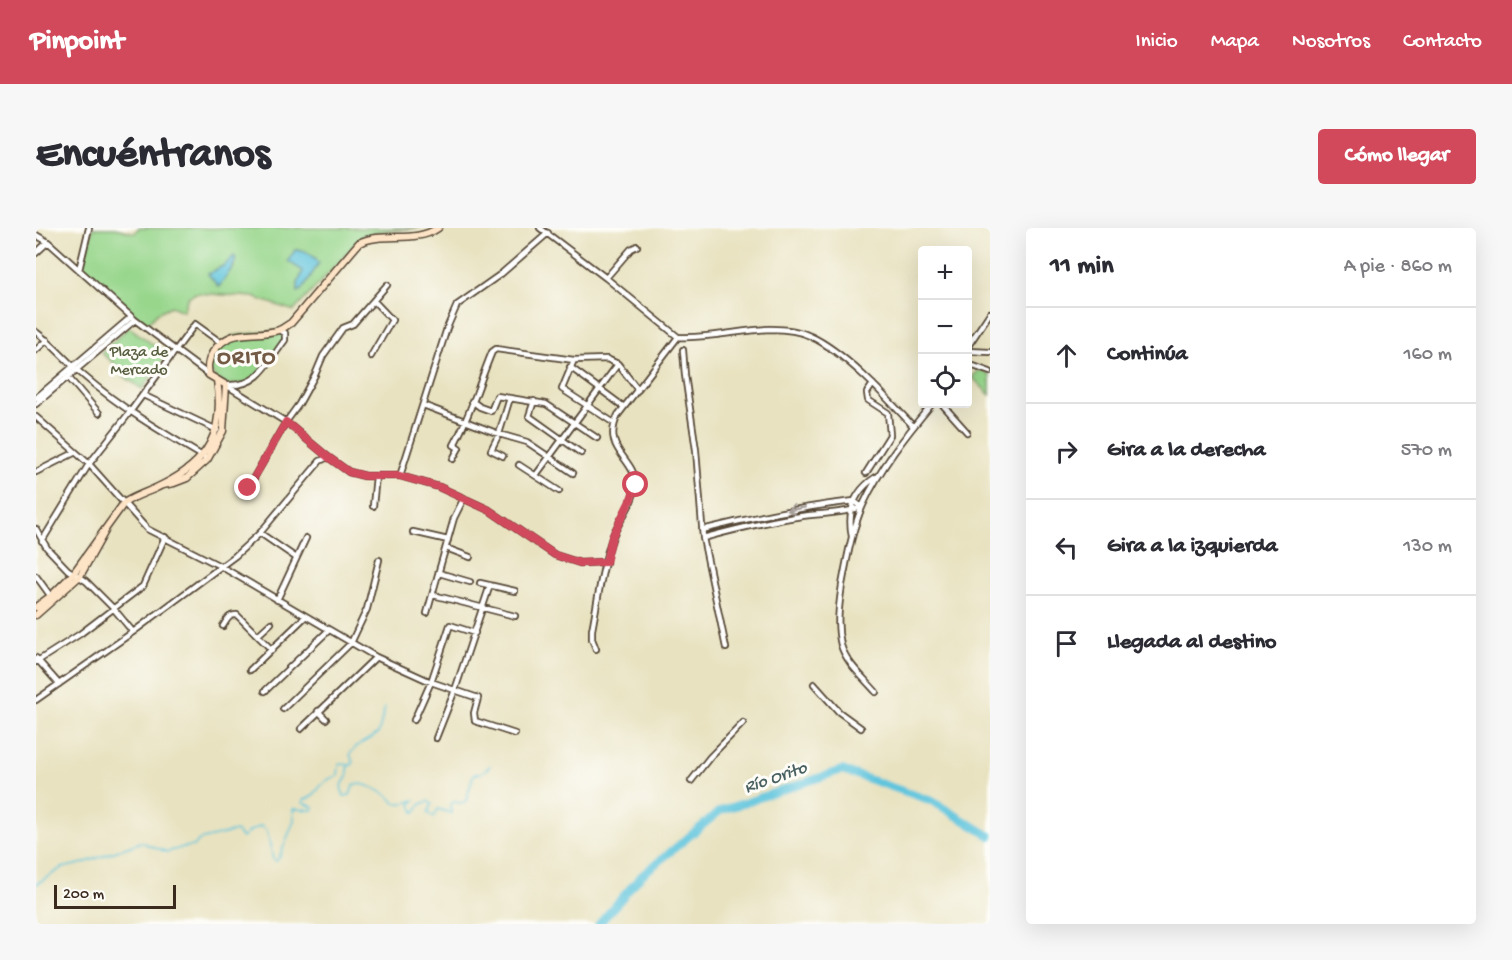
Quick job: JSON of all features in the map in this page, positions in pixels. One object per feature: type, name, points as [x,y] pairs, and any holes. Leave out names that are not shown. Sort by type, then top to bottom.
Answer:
[{"type":"main road","points":[[36,615],[76,575],[124,503],[134,496],[187,478],[205,458],[223,431],[226,385],[209,375],[209,360],[220,342],[232,336],[280,330],[291,322],[359,243],[368,238],[413,236],[438,228]]},
{"type":"main road","points":[[205,458],[218,430],[217,380]]},
{"type":"main road","points":[[36,607],[52,598]]},
{"type":"street","points":[[79,270],[89,228]]},
{"type":"street","points":[[540,228],[678,337],[768,329],[792,331],[810,336],[830,348],[873,384],[913,426]]},
{"type":"street","points":[[400,476],[447,328],[457,305],[501,274],[548,233]]},
{"type":"street","points":[[36,234],[48,242],[133,319],[209,375]]},
{"type":"street","points":[[36,253],[48,242]]},
{"type":"street","points":[[606,278],[631,249],[637,246]]},
{"type":"street","points":[[248,488],[309,385],[323,356],[343,328],[353,324],[387,285]]},
{"type":"street","points":[[371,356],[392,320],[374,301]]},
{"type":"street","points":[[972,339],[990,313]]},
{"type":"street","points":[[36,398],[133,319]]},
{"type":"street","points":[[983,321],[990,325]]},
{"type":"street","points":[[42,541],[88,464],[195,324],[220,342]]},
{"type":"street","points":[[226,385],[241,385],[257,378],[285,340],[285,333],[280,330]]},
{"type":"street","points":[[36,332],[75,368],[130,412],[205,458]]},
{"type":"street","points":[[596,649],[592,639],[592,630],[612,537],[636,485],[635,476],[617,448],[614,423],[624,406],[678,337]]},
{"type":"street","points":[[36,350],[47,340]]},
{"type":"street","points":[[453,459],[459,448],[454,445],[467,422],[472,401],[492,352],[496,349],[574,360],[607,359],[618,364],[638,390]]},
{"type":"street","points":[[683,350],[696,450],[703,538],[726,648]]},
{"type":"street","points":[[972,351],[990,352]]},
{"type":"street","points":[[574,360],[562,389],[614,423]]},
{"type":"street","points":[[536,475],[618,364]]},
{"type":"street","points":[[972,365],[990,372]]},
{"type":"street","points":[[570,367],[624,406]]},
{"type":"street","points":[[36,404],[68,377],[75,368]]},
{"type":"street","points":[[68,377],[99,412]]},
{"type":"street","points":[[866,472],[890,435],[888,413],[868,400],[867,393],[873,384]]},
{"type":"street","points":[[226,385],[286,422],[349,472],[376,476],[400,476],[439,487],[489,510],[555,555],[580,563],[606,562]]},
{"type":"street","points":[[143,395],[218,430]]},
{"type":"street","points":[[472,401],[491,411],[497,396],[546,404],[597,438]]},
{"type":"street","points":[[503,456],[491,450],[499,434],[510,398]]},
{"type":"street","points":[[534,401],[529,416],[581,453]]},
{"type":"street","points":[[423,405],[499,434],[527,442],[573,473]]},
{"type":"street","points":[[468,414],[480,407]]},
{"type":"street","points":[[876,692],[849,660],[841,645],[837,616],[845,568],[862,507],[878,476],[913,426],[929,408]]},
{"type":"street","points":[[946,408],[967,432]]},
{"type":"street","points":[[36,417],[88,464],[147,529],[222,567],[376,657],[430,682],[480,699],[474,713],[476,721],[515,734]]},
{"type":"street","points":[[36,472],[74,453]]},
{"type":"street","points":[[36,700],[222,567],[260,533],[320,461],[328,457]]},
{"type":"street","points":[[519,465],[559,491]]},
{"type":"street","points":[[373,506],[376,476]]},
{"type":"street","points":[[852,539],[850,511],[854,501],[860,491],[878,476]]},
{"type":"street","points":[[427,613],[454,518],[464,498]]},
{"type":"street","points":[[702,530],[765,514],[809,506],[854,501],[862,507]]},
{"type":"street","points":[[703,538],[768,521],[850,511],[862,507]]},
{"type":"street","points":[[765,514],[768,521]]},
{"type":"street","points":[[36,529],[42,541],[68,570],[114,609],[133,632]]},
{"type":"street","points":[[413,532],[448,540]]},
{"type":"street","points":[[260,533],[296,557]]},
{"type":"street","points":[[59,684],[37,660],[80,634],[143,586],[165,537]]},
{"type":"street","points":[[277,600],[306,538]]},
{"type":"street","points":[[446,548],[471,557]]},
{"type":"street","points":[[283,709],[351,643],[367,609],[379,560]]},
{"type":"street","points":[[439,573],[470,582]]},
{"type":"street","points":[[36,576],[52,598]]},
{"type":"street","points":[[480,583],[515,591]]},
{"type":"street","points":[[436,738],[455,690],[490,585]]},
{"type":"street","points":[[433,595],[515,616]]},
{"type":"street","points":[[223,626],[229,617],[237,615],[272,650]]},
{"type":"street","points":[[250,670],[305,617]]},
{"type":"street","points":[[258,635],[271,623]]},
{"type":"street","points":[[414,720],[450,625],[475,633]]},
{"type":"street","points":[[265,691],[329,630]]},
{"type":"street","points":[[301,729],[376,657]]},
{"type":"street","points":[[814,684],[839,712],[861,728]]},
{"type":"street","points":[[318,711],[326,719]]},
{"type":"street","points":[[691,781],[742,723]]},
{"type":"green space","points":[[93,228],[115,228],[135,233],[138,228],[420,228],[364,235],[294,311],[253,297],[196,293],[188,297],[183,311],[171,306],[157,313],[147,325],[82,269]],"holes":[[[295,250],[305,251],[315,257],[298,292],[298,284],[303,271],[288,261]],[[225,265],[234,267],[227,273],[219,287],[210,276],[216,269]]]},
{"type":"green space","name":"Plaza de Mercado","points":[[129,327],[167,355],[142,389],[121,374],[120,368],[101,353]]},
{"type":"green space","points":[[280,330],[285,333],[285,340],[257,378],[249,383],[226,385],[217,380],[208,368],[210,357],[232,336]]},
{"type":"green space","points":[[978,371],[983,371],[990,376],[990,395],[972,377]]},
{"type":"water","points":[[295,250],[309,254],[319,263],[302,290],[298,292],[298,284],[303,271],[288,261]]},
{"type":"water","points":[[234,256],[235,263],[219,287],[208,274],[225,265]]},
{"type":"waterway","points":[[36,884],[62,868],[84,863],[141,842],[167,852],[194,846],[199,840],[236,831],[242,838],[248,832],[261,826],[267,831],[273,859],[276,861],[294,821],[293,809],[313,810],[314,807],[303,803],[303,800],[313,795],[328,780],[338,776],[339,764],[352,765],[350,754],[357,746],[378,733],[385,708]]},
{"type":"waterway","points":[[348,765],[348,775],[341,787],[344,796],[350,795],[354,784],[364,785],[382,793],[395,803],[415,800],[411,804],[414,812],[428,801],[432,804],[428,813],[434,817],[438,809],[451,813],[450,805],[453,802],[466,801],[473,776],[490,766]]},
{"type":"waterway","name":"Río Orito","points":[[599,924],[641,876],[720,811],[842,770],[932,801],[990,836]]},
{"type":"district","name":"ORITO","points":[[247,355]]},
{"type":"route","points":[[248,488],[286,422],[349,472],[365,476],[400,476],[439,487],[489,510],[555,555],[567,560],[593,564],[606,562],[612,537],[636,485]]}]
